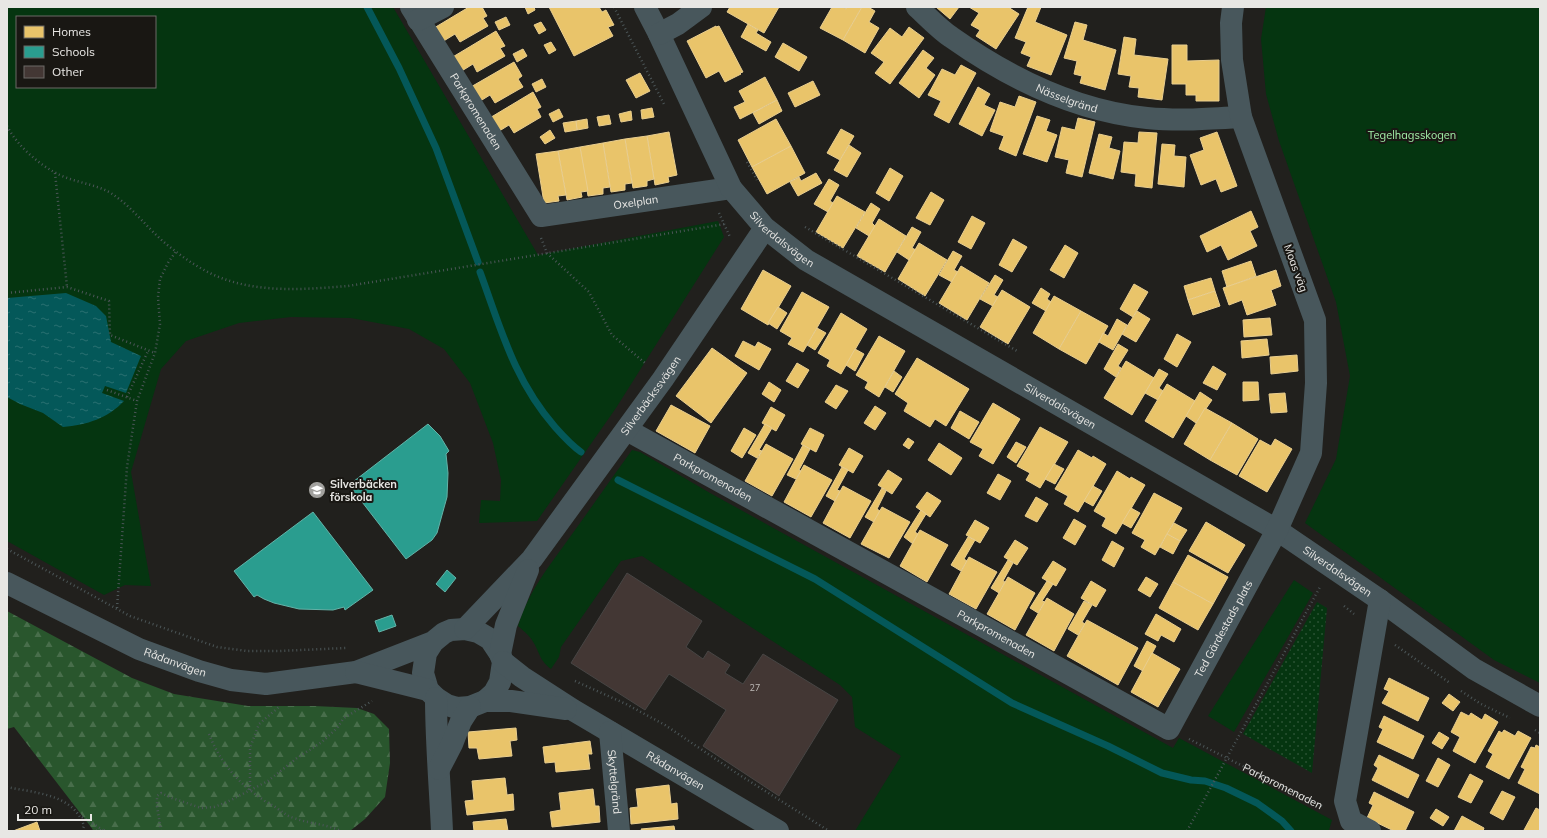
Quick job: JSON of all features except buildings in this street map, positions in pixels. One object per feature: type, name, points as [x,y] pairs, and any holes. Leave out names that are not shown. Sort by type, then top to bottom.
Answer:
[{"type":"street","points":[[415,14],[443,7]]},
{"type":"street","name":"Silverdalsvägen","points":[[645,7],[731,188],[765,228],[806,260],[1277,530],[1380,600],[1474,669],[1540,706]]},
{"type":"street","points":[[659,34],[678,24],[701,7]]},
{"type":"street","name":"Nässelgränd","points":[[917,7],[950,37],[1004,71],[1061,98],[1102,110],[1146,118],[1193,120],[1241,117]]},
{"type":"street","name":"Moas väg","points":[[1233,7],[1231,23],[1232,60],[1241,117],[1315,320],[1316,383],[1311,453],[1277,530]]},
{"type":"street","name":"Parkpromenaden","points":[[415,14],[541,216]]},
{"type":"street","name":"Oxelplan","points":[[541,216],[731,188]]},
{"type":"street","name":"Silverbäckssvägen","points":[[465,629],[532,559],[663,379],[765,228]]},
{"type":"street","name":"Parkpromenaden","points":[[627,430],[1169,728]]},
{"type":"street","name":"Ted Gärdestads plats","points":[[1169,728],[1277,530]]},
{"type":"street","name":"Silverbäckssvägen","points":[[501,658],[506,625],[532,559]]},
{"type":"street","name":"Rådanvägen","points":[[7,583],[139,649],[199,671],[231,680],[266,684],[356,672],[433,642],[444,633],[451,630],[465,629],[478,632],[490,640],[501,658],[522,677],[573,710],[778,831]]},
{"type":"street","points":[[1370,831],[1351,820],[1345,801],[1380,600]]},
{"type":"street","points":[[433,642],[426,654],[423,673],[432,694],[440,769],[442,831]]},
{"type":"street","points":[[440,769],[461,721],[478,704],[494,694],[500,682],[501,658]]},
{"type":"street","name":"Rådanvägen","points":[[356,672],[432,694],[447,705],[457,708],[478,704],[512,701],[573,710]]},
{"type":"street","name":"Skyttelgränd","points":[[610,732],[619,831]]},
{"type":"path","points":[[7,126],[12,136],[23,147],[55,173],[106,191],[119,199],[176,252],[227,280],[250,286],[278,288],[348,286],[725,224]]},
{"type":"path","points":[[743,156],[761,186]]},
{"type":"path","points":[[55,173],[67,287]]},
{"type":"path","points":[[541,216],[539,233],[547,253],[589,292],[612,335],[663,379]]},
{"type":"path","points":[[804,227],[1018,352]]},
{"type":"path","points":[[117,608],[127,467],[137,401],[155,353],[160,324],[158,297],[160,279],[168,263],[176,252]]},
{"type":"path","points":[[7,293],[67,287],[109,301],[110,335],[155,353]]},
{"type":"path","points":[[127,397],[148,351]]},
{"type":"path","points":[[106,390],[137,401]]},
{"type":"path","points":[[7,550],[136,619],[217,647],[279,651],[354,647]]},
{"type":"path","points":[[1187,831],[1320,587]]},
{"type":"path","points":[[570,679],[626,704],[665,725],[738,774],[829,831]]},
{"type":"path","points":[[161,831],[157,796],[161,793],[201,808],[214,807],[225,803],[268,781],[297,758],[309,752],[337,728],[344,718],[376,698]]},
{"type":"path","points":[[250,790],[250,748],[259,724],[286,702]]},
{"type":"path","name":"Parkpromenaden","points":[[1169,728],[1351,820]]},
{"type":"path","points":[[208,734],[227,768],[250,790],[278,808],[285,815],[296,819],[326,825],[341,831]]},
{"type":"path","points":[[7,788],[50,795],[65,802],[81,816],[103,830]]},
{"type":"path","points":[[81,816],[84,826],[82,831]]},
{"type":"path","points":[[92,831],[108,831]]},
{"type":"green space","points":[[7,7],[393,7],[538,255],[718,221],[724,237],[616,408],[537,521],[479,523],[481,500],[500,501],[501,480],[493,443],[470,383],[444,349],[409,329],[351,318],[291,317],[239,323],[186,341],[161,369],[131,472],[151,586],[125,585],[104,595],[7,541]]},
{"type":"green space","name":"Tegelhagsskogen","points":[[1266,7],[1540,7],[1540,683],[1494,660],[1305,523],[1336,459],[1350,376],[1336,302],[1279,141],[1266,94],[1261,39]]},
{"type":"green space","points":[[632,450],[640,452],[710,493],[1173,748],[1179,738],[1332,820],[1329,830],[1331,831],[855,831],[901,756],[855,727],[852,697],[840,685],[642,556],[621,561],[561,647],[559,657],[551,669],[543,661],[532,640],[518,626],[522,614],[547,568]]},
{"type":"green space","points":[[1294,580],[1313,593],[1234,732],[1208,716]]},
{"type":"green space","points":[[1317,602],[1327,608],[1312,773],[1243,734]]},
{"type":"green space","points":[[7,611],[132,678],[174,694],[248,706],[314,706],[357,708],[374,714],[389,729],[390,763],[385,797],[365,819],[350,831],[94,831],[14,727],[7,729]]},
{"type":"water","points":[[66,293],[96,306],[106,316],[111,342],[141,356],[126,393],[105,386],[102,393],[124,401],[118,407],[96,420],[63,427],[43,413],[7,397],[7,298]]},
{"type":"waterway","points":[[367,7],[399,68],[436,148],[478,262]]},
{"type":"waterway","points":[[480,272],[502,334],[529,391],[555,427],[581,452]]},
{"type":"waterway","points":[[618,480],[815,579],[1012,703],[1108,746],[1162,773],[1191,780],[1205,781],[1226,788],[1257,803],[1282,821],[1291,831]]},
{"type":"place","name":"Silverbäcken förskola","points":[[317,490]]}]
